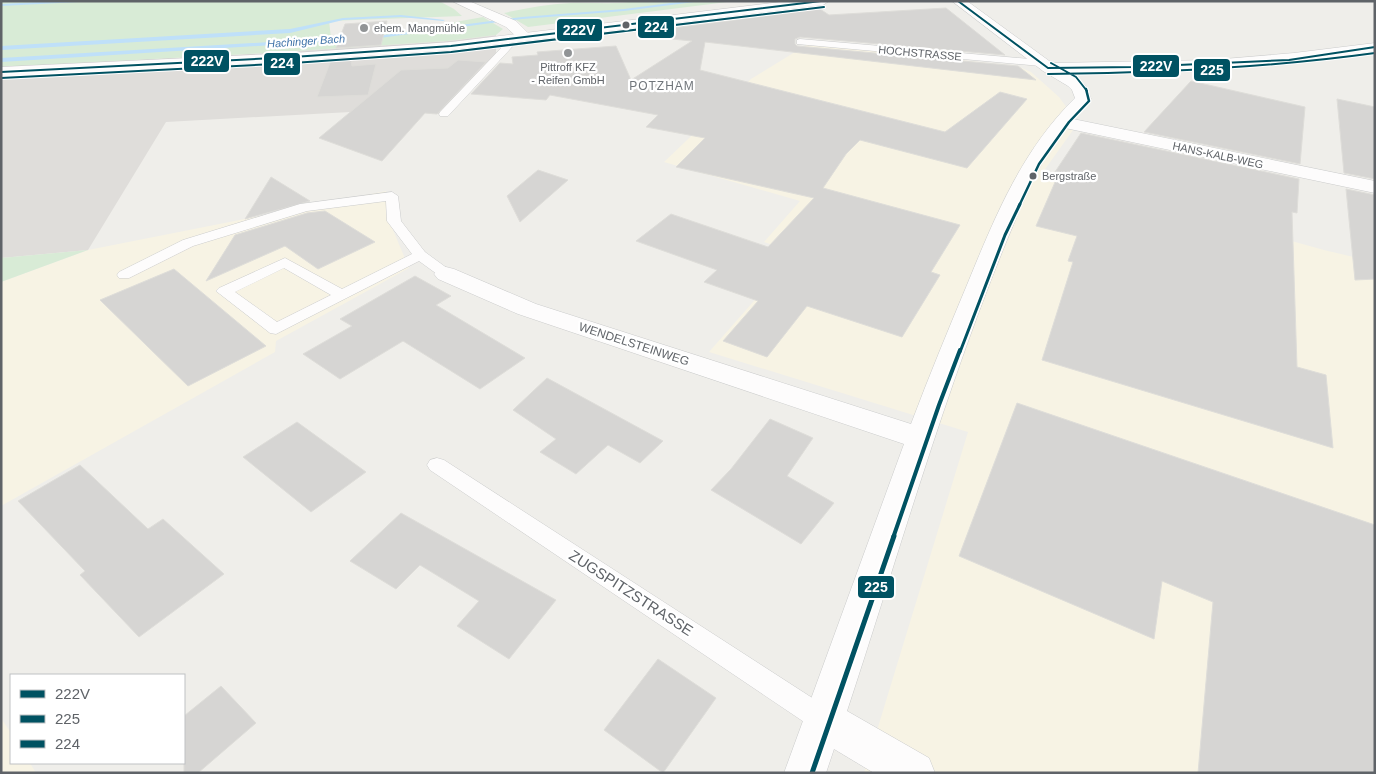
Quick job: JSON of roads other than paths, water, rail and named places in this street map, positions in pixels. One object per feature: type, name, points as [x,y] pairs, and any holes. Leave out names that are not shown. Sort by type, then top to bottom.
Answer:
[{"type":"street","points":[[464,4],[484,1]]},
{"type":"street","points":[[1,72],[302,57],[394,50],[525,38],[824,1]]},
{"type":"street","points":[[805,773],[919,438],[951,351],[1018,189],[1035,156],[1068,114],[1083,100],[1080,89],[1044,65],[958,1]]},
{"type":"street","points":[[464,4],[511,24],[525,38]]},
{"type":"street","name":"HOCHSTRASSE","points":[[1044,65],[1134,67],[1289,60],[1375,47]]},
{"type":"street","name":"HANS-KALB-WEG","points":[[1068,114],[1375,188]]},
{"type":"street","name":"WENDELSTEINWEG","points":[[446,274],[527,309],[919,438]]},
{"type":"street","points":[[824,721],[914,773]]},
{"type":"lane","points":[[444,114],[509,45],[505,40]]},
{"type":"lane","name":"HOCHSTRASSE","points":[[800,42],[1044,65]]},
{"type":"lane","name":"WENDELSTEINWEG","points":[[124,275],[188,243],[305,207],[392,196],[394,220],[420,255],[446,274]]},
{"type":"lane","points":[[342,295],[285,262],[224,291],[276,328],[342,295],[420,255]]},
{"type":"lane","name":"ZUGSPITZSTRASSE","points":[[437,465],[824,721]]},
{"type":"waterway","points":[[1,5],[96,1]]},
{"type":"waterway","name":"Hachinger Bach","points":[[372,37],[522,18],[624,10],[700,1]]},
{"type":"waterway","points":[[1,48],[290,31],[343,19],[401,16],[443,20]]},
{"type":"waterway","name":"Hachinger Bach","points":[[1,60],[352,38]]},
{"type":"place","name":"ehem. Mangmühle","points":[[364,28]]},
{"type":"place","name":"Pittroff KFZ - Reifen GmbH","points":[[568,53]]},
{"type":"place","name":"Bergstraße","points":[[1033,176]]},
{"type":"district","name":"POTZHAM","points":[[662,86]]}]
